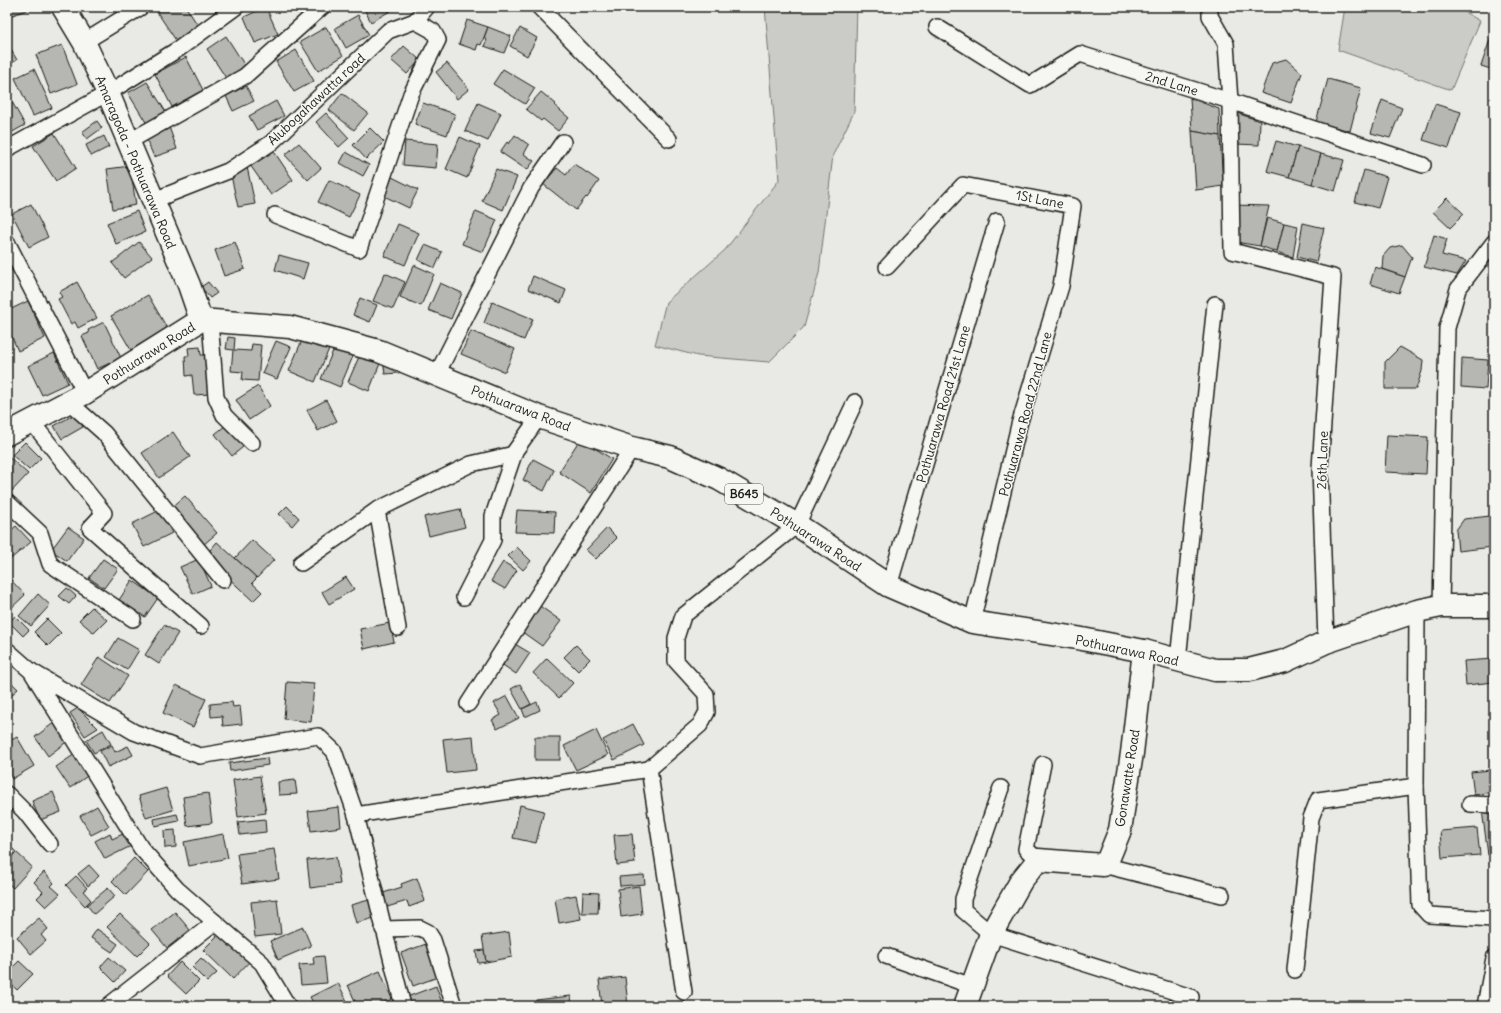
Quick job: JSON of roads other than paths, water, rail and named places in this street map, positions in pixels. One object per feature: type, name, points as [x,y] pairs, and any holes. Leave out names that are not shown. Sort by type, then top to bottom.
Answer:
[{"type":"main road","name":"Amaragoda - Pothuarawa Road","points":[[63,7],[84,42],[108,93],[205,320]]},
{"type":"main road","name":"Pothuarawa Road","points":[[7,434],[77,397],[205,320],[290,327],[379,351],[539,417],[632,448],[670,457],[719,479],[797,525],[889,586],[972,622],[1078,638],[1144,651],[1215,670],[1249,670],[1285,661],[1326,642],[1418,611],[1441,606],[1494,606]]},
{"type":"main road","name":"Gonawatte Road","points":[[1103,865],[1107,862],[1120,830],[1132,753],[1144,651]]},
{"type":"main road","points":[[969,996],[991,934],[1021,881],[1038,860],[1103,865]]},
{"type":"street","points":[[84,42],[141,7]]},
{"type":"street","points":[[7,149],[108,93],[180,48],[236,7]]},
{"type":"street","points":[[128,142],[245,76],[322,7]]},
{"type":"street","points":[[275,215],[359,250],[411,94],[438,40],[433,31],[415,21],[426,7]]},
{"type":"street","points":[[539,7],[669,139]]},
{"type":"street","points":[[1210,7],[1210,16],[1226,44],[1230,101]]},
{"type":"street","name":"Alubogahawatta road","points":[[154,200],[228,171],[271,143],[388,31],[415,21]]},
{"type":"street","name":"2nd Lane","points":[[937,27],[1030,85],[1080,54],[1230,101],[1423,165]]},
{"type":"street","name":"26th Lane","points":[[1230,101],[1232,251],[1333,277],[1320,468],[1326,642]]},
{"type":"street","points":[[437,374],[531,188],[563,142]]},
{"type":"street","name":"1St Lane","points":[[887,267],[963,185],[1074,206]]},
{"type":"street","name":"Pothuarawa Road 22nd Lane","points":[[972,622],[1019,424],[1061,286],[1074,206]]},
{"type":"street","name":"Pothuarawa Road 21st Lane","points":[[889,586],[997,221]]},
{"type":"street","points":[[7,242],[77,397],[104,433],[223,580]]},
{"type":"street","points":[[1441,606],[1447,328],[1458,289],[1494,242]]},
{"type":"street","points":[[1178,660],[1215,304]]},
{"type":"street","points":[[205,320],[216,397],[224,415],[252,444]]},
{"type":"street","points":[[356,815],[649,769],[700,725],[707,712],[706,694],[676,661],[676,638],[683,616],[797,525],[855,402]]},
{"type":"street","points":[[464,597],[492,540],[493,516],[514,454],[539,417]]},
{"type":"street","points":[[31,421],[104,513],[90,528],[201,626]]},
{"type":"street","points":[[468,704],[632,448]]},
{"type":"street","points":[[301,563],[377,510],[471,464],[514,454]]},
{"type":"street","points":[[7,502],[40,533],[50,564],[133,619]]},
{"type":"street","points":[[377,510],[398,628]]},
{"type":"street","points":[[1418,611],[1416,786],[1420,905],[1429,915],[1494,920]]},
{"type":"street","points":[[7,650],[31,672],[134,732],[200,756],[318,736],[334,751],[356,815],[403,1006]]},
{"type":"street","points":[[31,672],[141,848],[177,889],[262,963],[288,1006]]},
{"type":"street","points":[[1038,860],[1026,849],[1043,764]]},
{"type":"street","points":[[649,769],[684,992]]},
{"type":"street","points":[[1295,970],[1311,818],[1318,800],[1416,786]]},
{"type":"street","points":[[1001,788],[963,899],[963,910],[991,934],[1191,997]]},
{"type":"street","points":[[7,794],[30,818],[50,844]]},
{"type":"street","points":[[1470,804],[1494,805]]},
{"type":"street","points":[[1103,865],[1222,895]]},
{"type":"street","points":[[108,1006],[215,922]]},
{"type":"street","points":[[383,929],[420,928],[428,932],[433,940],[454,1006]]},
{"type":"street","points":[[886,956],[969,996]]},
{"type":"street","points":[[1485,1006],[1494,958]]}]
